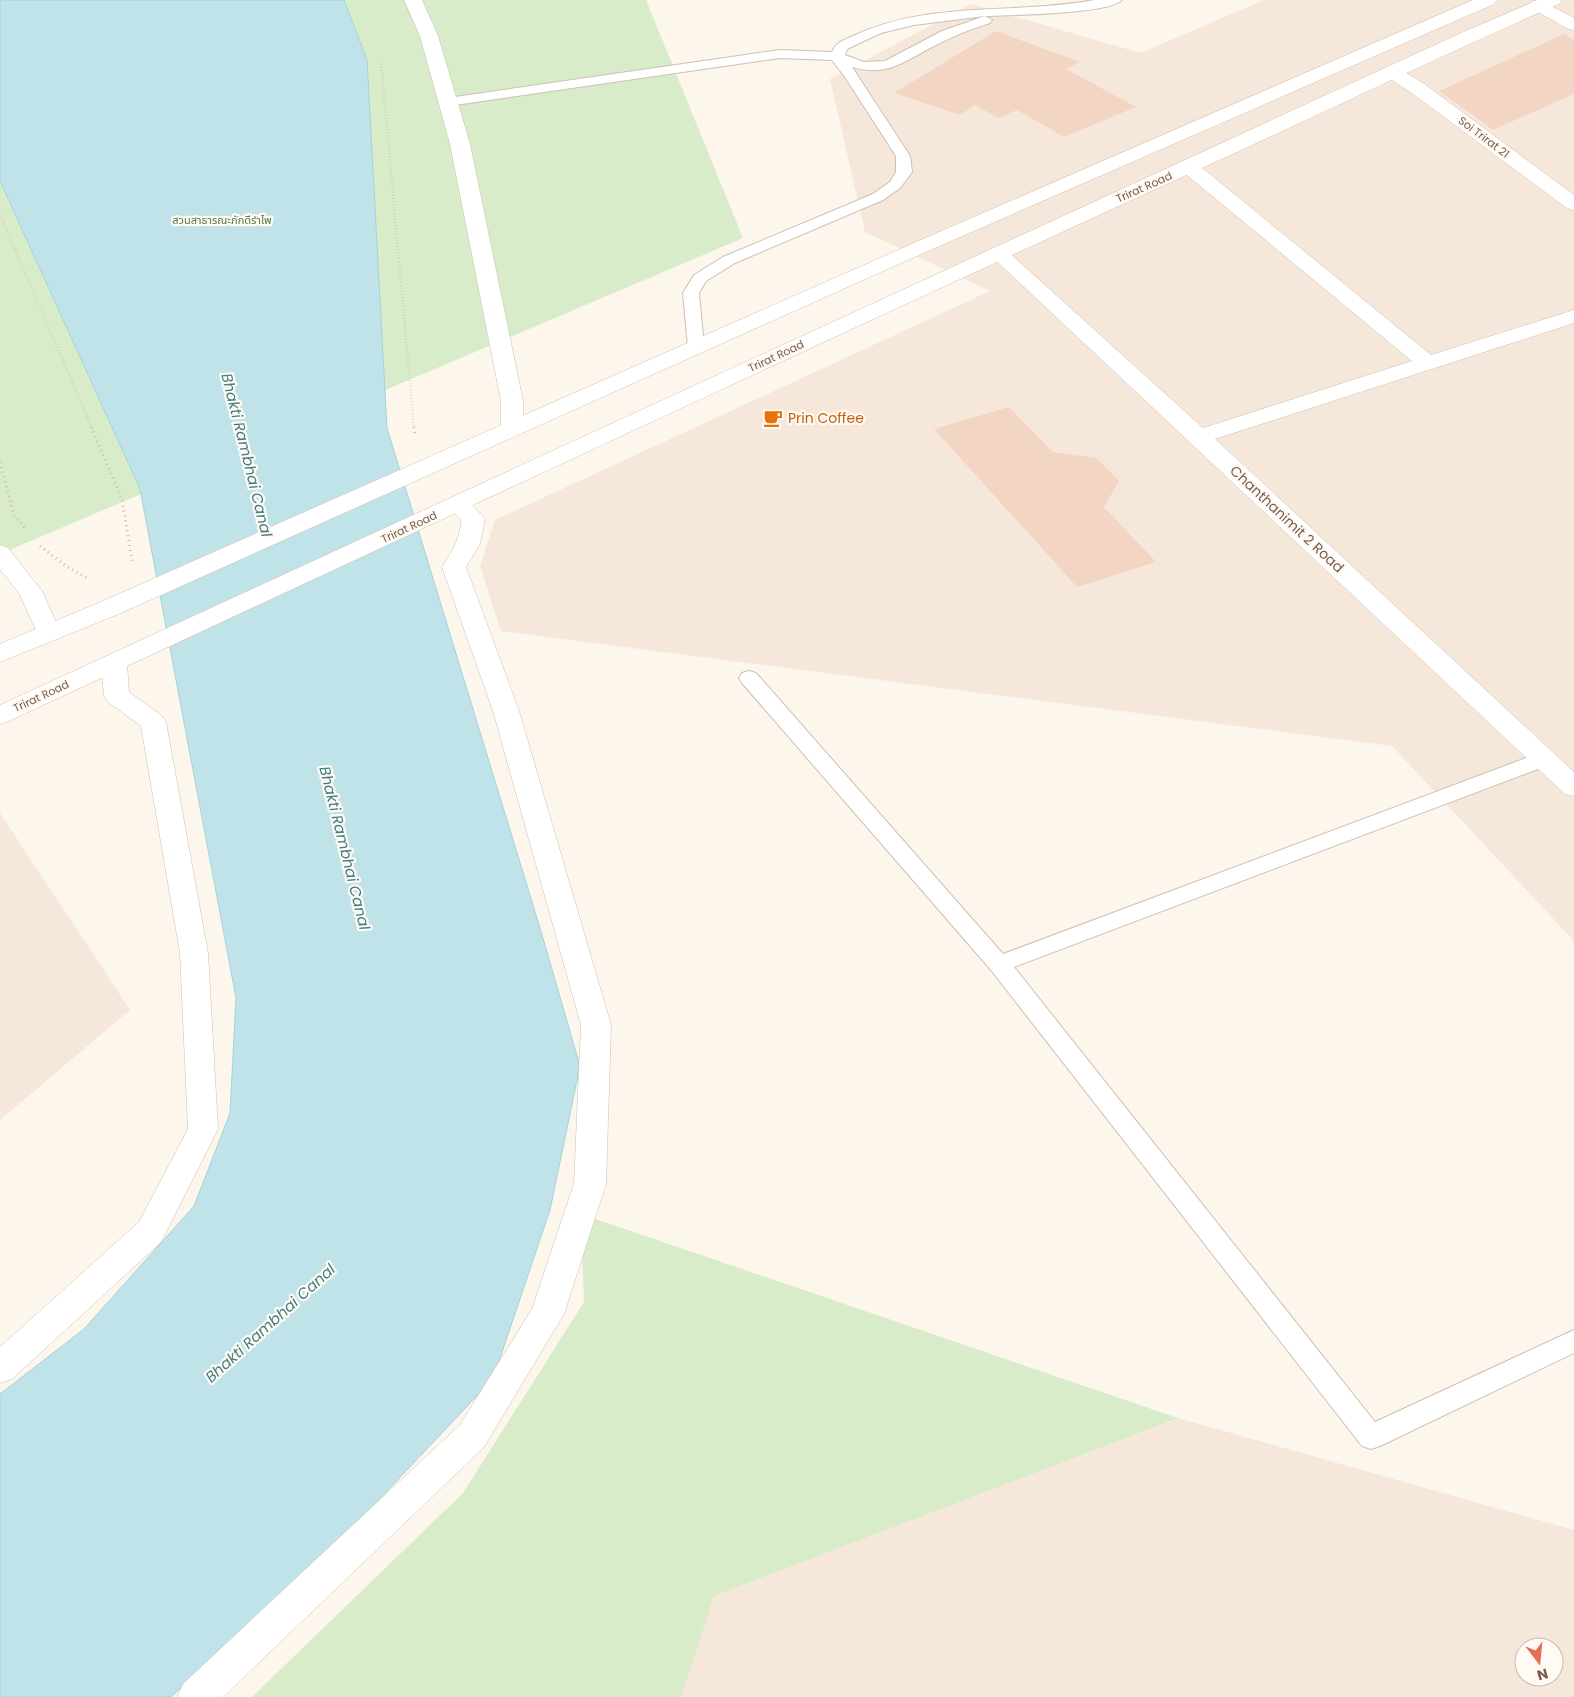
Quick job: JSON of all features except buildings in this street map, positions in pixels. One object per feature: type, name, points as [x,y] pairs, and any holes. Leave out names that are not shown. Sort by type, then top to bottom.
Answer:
[{"type":"street","points":[[413,0],[429,36],[460,144],[512,401],[512,429]]},
{"type":"street","points":[[0,654],[112,607],[696,347],[1488,0]]},
{"type":"street","points":[[1546,3],[1574,25]]},
{"type":"street","name":"Trirat Road","points":[[0,715],[998,253],[1546,3]]},
{"type":"street","name":"Soi Trirat 21","points":[[1393,73],[1416,87],[1574,204]]},
{"type":"street","points":[[1189,167],[1427,363]]},
{"type":"street","name":"Chanthanimit 2 Road","points":[[998,253],[1199,437],[1574,787]]},
{"type":"street","points":[[1199,437],[1574,316]]},
{"type":"street","points":[[196,1697],[472,1436],[547,1314],[590,1184],[596,1025],[506,711],[457,579],[454,567],[467,551],[472,532],[473,518],[459,504]]},
{"type":"street","points":[[0,553],[30,591],[49,633]]},
{"type":"street","points":[[0,1368],[150,1232],[203,1129],[194,954],[153,722],[117,696],[114,663]]},
{"type":"lane","points":[[837,57],[841,47],[876,30],[914,21],[983,12],[1072,8],[1115,0]]},
{"type":"lane","points":[[448,102],[780,54],[803,53],[837,57],[866,68],[883,66],[899,62],[924,46],[956,31],[980,22],[1022,11]]},
{"type":"lane","points":[[696,347],[691,293],[700,278],[729,260],[878,197],[895,185],[904,172],[903,156],[851,75],[837,57]]},
{"type":"lane","points":[[748,678],[999,964],[1371,1437],[1574,1341]]},
{"type":"lane","points":[[999,964],[1544,759]]},
{"type":"path","points":[[381,61],[416,445]]},
{"type":"path","points":[[0,215],[122,499],[132,564]]},
{"type":"path","points":[[0,462],[14,515],[26,530]]},
{"type":"path","points":[[38,544],[66,566],[96,582]]},
{"type":"shaded area","points":[[1264,0],[1574,0],[1574,941],[1392,746],[501,631],[480,566],[495,520],[990,291],[865,232],[830,79],[971,4],[1141,53]]},
{"type":"shaded area","points":[[0,813],[130,1010],[0,1120]]},
{"type":"shaded area","points":[[1178,1418],[1574,1530],[1574,1697],[681,1697],[713,1596]]},
{"type":"green space","name":"สวนสาธารณะภักดีรำไพ","points":[[0,0],[646,0],[743,238],[0,554]]},
{"type":"green space","points":[[581,1214],[1178,1418],[714,1596],[681,1697],[252,1697],[463,1493],[584,1302]]},
{"type":"water","name":"Bhakti Rambhai Canal","points":[[0,0],[344,0],[367,60],[387,428],[540,928],[580,1066],[550,1210],[493,1379],[321,1561],[171,1697],[0,1697],[0,1394],[84,1329],[194,1206],[230,1113],[236,998],[140,489],[0,181]]},
{"type":"place","name":"Prin Coffee","points":[[773,418]]}]
